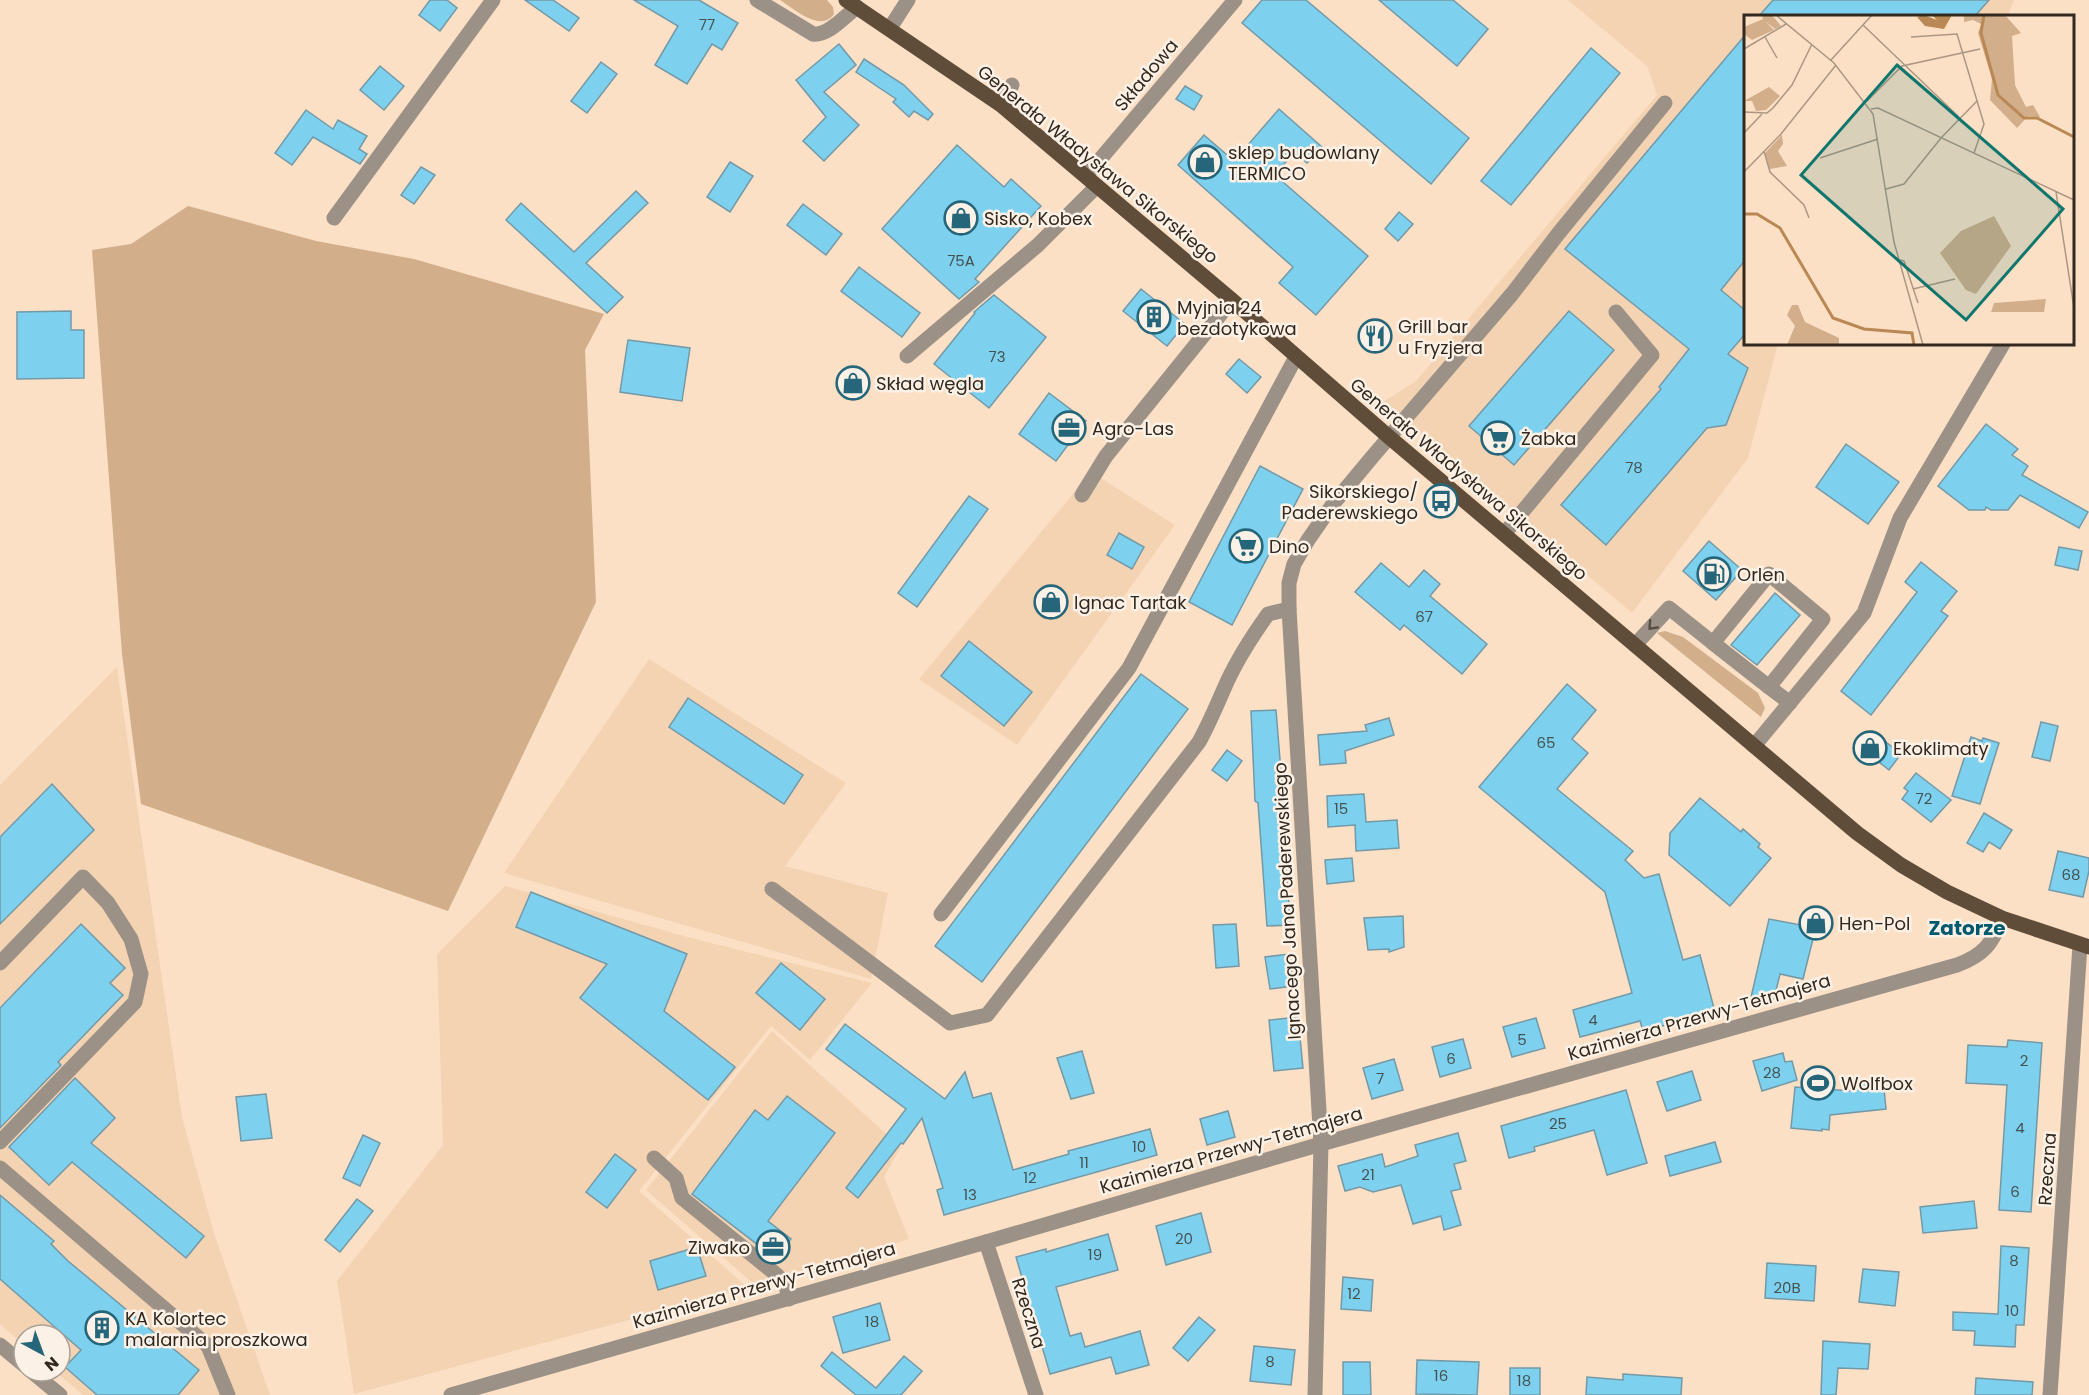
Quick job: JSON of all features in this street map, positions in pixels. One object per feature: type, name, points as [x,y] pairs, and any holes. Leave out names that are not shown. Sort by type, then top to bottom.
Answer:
[{"type":"main road","name":"Generała Władysława Sikorskiego","points":[[852,3],[1000,105],[1857,833],[1901,865],[1947,892],[2002,918],[2085,946]]},
{"type":"street","points":[[334,218],[493,0]]},
{"type":"street","points":[[757,0],[813,34],[819,35],[826,32],[852,3]]},
{"type":"street","name":"Składowa","points":[[907,356],[1038,245],[1092,181],[1235,0]]},
{"type":"street","points":[[890,28],[906,1]]},
{"type":"street","points":[[1000,105],[1012,85]]},
{"type":"street","name":"Ignacego Jana Paderewskiego","points":[[1315,1395],[1321,1144],[1289,609],[1290,583],[1294,564],[1308,540],[1351,482],[1512,294],[1665,103]]},
{"type":"street","points":[[1082,495],[1107,456],[1232,300]]},
{"type":"street","points":[[1504,534],[1652,355],[1616,312]]},
{"type":"street","points":[[1754,746],[1864,614],[1900,518],[2002,345]]},
{"type":"street","points":[[941,914],[1130,668],[1296,357]]},
{"type":"street","points":[[1713,643],[1769,574],[1823,619],[1769,687]]},
{"type":"street","points":[[1635,645],[1669,608],[1790,703]]},
{"type":"street","points":[[772,889],[950,1023],[987,1015],[1199,742],[1228,680],[1268,614],[1289,609]]},
{"type":"street","points":[[0,963],[82,877],[108,903],[131,939],[141,974],[135,1002],[0,1142]]},
{"type":"street","name":"Kazimierza Przerwy-Tetmajera","points":[[451,1395],[1321,1144],[1957,965],[1983,952],[1995,936],[2002,918]]},
{"type":"street","name":"Rzeczna","points":[[2050,1395],[2085,946]]},
{"type":"street","points":[[654,1158],[676,1178],[682,1198],[777,1275],[786,1286],[789,1299]]},
{"type":"street","points":[[0,1168],[208,1347],[228,1395]]},
{"type":"street","name":"Rzeczna","points":[[986,1242],[1036,1395]]},
{"type":"street","points":[[0,1345],[12,1355]]},
{"type":"street","points":[[46,1383],[60,1395]]},
{"type":"shaded area","points":[[780,0],[827,0],[833,7],[834,14],[822,21],[807,18]]},
{"type":"shaded area","points":[[1568,0],[2014,0],[2008,15],[1744,15],[1744,345],[1778,345],[1748,458],[1632,613],[1383,402],[1416,381],[1657,95],[1647,66]]},
{"type":"shaded area","points":[[188,206],[316,241],[414,259],[604,314],[585,350],[596,602],[448,911],[141,804],[122,654],[92,250],[131,244]]},
{"type":"shaded area","name":"Ignac Tartak","points":[[1091,472],[1175,525],[1017,745],[919,679]]},
{"type":"shaded area","points":[[1665,631],[1683,637],[1758,693],[1765,708],[1761,717],[1657,633]]},
{"type":"shaded area","points":[[649,659],[846,783],[785,866],[888,893],[871,979],[504,873]]},
{"type":"shaded area","points":[[117,667],[182,1117],[214,1233],[270,1395],[83,1395],[69,1383],[72,1383],[72,1323],[12,1323],[12,1334],[0,1324],[0,785]]},
{"type":"shaded area","points":[[505,886],[695,939],[872,983],[810,1060],[771,1026],[639,1191],[748,1288],[354,1394],[337,1281],[443,1145],[437,954]]},
{"type":"shaded area","points":[[772,1031],[901,1147],[884,1177],[909,1239],[757,1287],[646,1190]]},
{"type":"building","points":[[430,0],[447,0],[457,8],[440,31],[419,15]]},
{"type":"building","points":[[525,0],[553,0],[579,18],[569,31]]},
{"type":"building","points":[[634,0],[699,0],[738,23],[722,50],[712,44],[687,84],[655,65],[678,26]]},
{"type":"building","points":[[1262,0],[1306,0],[1469,138],[1431,184],[1242,23]]},
{"type":"building","points":[[1379,0],[1453,0],[1488,29],[1457,66]]},
{"type":"building","points":[[1773,0],[1989,0],[1976,15],[1760,15]]},
{"type":"building","points":[[1744,36],[1744,261],[1721,290],[1744,309],[1744,335],[1728,354],[1748,368],[1726,425],[1707,428],[1606,545],[1561,505],[1661,389],[1659,387],[1689,349],[1565,249]]},
{"type":"building","points":[[839,44],[856,65],[824,92],[859,125],[824,161],[803,141],[826,117],[796,80]]},
{"type":"building","points":[[1591,48],[1620,73],[1511,205],[1481,181]]},
{"type":"building","points":[[864,59],[904,85],[933,114],[928,120],[914,111],[909,117],[893,102],[896,99],[856,72]]},
{"type":"building","points":[[601,62],[617,74],[587,113],[571,101]]},
{"type":"building","points":[[380,66],[404,86],[384,110],[360,90]]},
{"type":"building","points":[[1185,86],[1202,96],[1194,110],[1176,99]]},
{"type":"building","points":[[1279,109],[1322,147],[1307,163],[1294,152],[1275,175],[1368,256],[1316,315],[1279,283],[1293,267],[1178,165],[1204,135],[1234,161]]},
{"type":"building","points":[[306,110],[333,129],[338,120],[367,136],[359,149],[367,154],[360,164],[313,137],[292,165],[275,153]]},
{"type":"building","name":"Sisko, Kobex","points":[[957,145],[1004,187],[1011,179],[1041,206],[975,279],[979,282],[959,299],[882,229]]},
{"type":"building","points":[[730,162],[753,176],[730,212],[707,197]]},
{"type":"building","points":[[421,167],[435,175],[414,204],[401,195]]},
{"type":"building","points":[[636,191],[648,203],[586,263],[623,297],[607,313],[506,220],[521,203],[574,252]]},
{"type":"building","points":[[803,204],[842,234],[826,255],[787,225]]},
{"type":"building","points":[[1399,212],[1413,224],[1398,241],[1385,229]]},
{"type":"building","points":[[859,267],[920,313],[902,337],[841,291]]},
{"type":"building","name":"Myjnia 24 bezdotykowa","points":[[1141,289],[1185,324],[1167,346],[1123,311]]},
{"type":"building","points":[[994,295],[1046,337],[989,408],[934,364],[974,312]]},
{"type":"building","points":[[71,311],[71,330],[84,330],[84,378],[17,379],[17,312]]},
{"type":"building","points":[[1569,311],[1614,350],[1514,465],[1469,426]]},
{"type":"building","points":[[628,340],[690,348],[682,401],[620,392]]},
{"type":"building","points":[[1239,359],[1261,377],[1247,393],[1226,374]]},
{"type":"building","points":[[1049,393],[1086,421],[1056,461],[1019,434]]},
{"type":"building","points":[[1986,424],[2018,449],[2012,455],[2028,466],[2022,475],[2088,512],[2079,528],[2020,495],[2008,510],[1991,510],[1986,507],[1985,510],[1969,510],[1938,486]]},
{"type":"building","points":[[1846,444],[1899,482],[1868,524],[1816,487]]},
{"type":"building","name":"Dino","points":[[1260,466],[1303,489],[1232,625],[1189,602]]},
{"type":"building","points":[[969,496],[988,509],[917,607],[898,593]]},
{"type":"building","points":[[1119,533],[1144,547],[1132,569],[1107,555]]},
{"type":"building","points":[[1709,541],[1742,570],[1716,600],[1683,571]]},
{"type":"building","points":[[2059,547],[2082,551],[2078,570],[2055,565]]},
{"type":"building","points":[[1921,562],[1957,591],[1941,611],[1948,616],[1871,715],[1841,691],[1917,592],[1905,582]]},
{"type":"building","points":[[1381,563],[1409,587],[1424,570],[1440,584],[1430,596],[1487,644],[1462,674],[1404,625],[1400,630],[1355,592]]},
{"type":"building","points":[[1775,593],[1800,615],[1757,665],[1731,645]]},
{"type":"building","points":[[969,641],[1032,692],[1004,726],[941,676]]},
{"type":"building","points":[[1141,674],[1188,709],[982,982],[935,946]]},
{"type":"building","points":[[1567,684],[1596,710],[1572,739],[1588,753],[1557,789],[1633,851],[1625,860],[1644,878],[1659,874],[1683,960],[1700,955],[1715,1012],[1643,1031],[1640,1021],[1580,1037],[1573,1010],[1632,993],[1605,892],[1479,787]]},
{"type":"building","points":[[688,698],[803,775],[784,804],[669,727]]},
{"type":"building","points":[[1276,710],[1284,809],[1280,810],[1291,925],[1267,926],[1258,803],[1255,801],[1251,711]]},
{"type":"building","points":[[1389,718],[1394,735],[1345,751],[1346,763],[1320,765],[1318,735],[1367,731],[1365,725]]},
{"type":"building","points":[[2041,722],[2058,726],[2050,761],[2032,757]]},
{"type":"building","points":[[1872,731],[1901,754],[1889,770],[1860,747]]},
{"type":"building","points":[[1971,737],[1999,743],[1980,804],[1952,796]]},
{"type":"building","points":[[1227,750],[1242,761],[1227,781],[1212,770]]},
{"type":"building","points":[[1916,773],[1951,800],[1931,822],[1902,799],[1908,791],[1904,788]]},
{"type":"building","points":[[52,784],[94,830],[0,924],[0,837]]},
{"type":"building","points":[[1364,794],[1366,822],[1397,820],[1399,848],[1356,851],[1355,825],[1328,827],[1327,796]]},
{"type":"building","points":[[1700,798],[1741,832],[1743,829],[1760,844],[1758,847],[1771,858],[1730,906],[1669,855],[1670,833]]},
{"type":"building","points":[[1984,813],[2012,830],[2000,849],[1989,842],[1983,852],[1967,843]]},
{"type":"building","points":[[2058,851],[2089,858],[2089,871],[2083,897],[2049,890]]},
{"type":"building","points":[[1352,858],[1354,881],[1327,884],[1325,860]]},
{"type":"building","points":[[531,892],[687,954],[664,1011],[735,1067],[708,1100],[580,998],[607,964],[516,927]]},
{"type":"building","points":[[1810,911],[1827,915],[1822,932],[1815,931],[1803,979],[1780,974],[1774,999],[1749,1006],[1769,919],[1806,926]]},
{"type":"building","points":[[1403,916],[1404,947],[1389,952],[1389,949],[1368,950],[1364,918]]},
{"type":"building","points":[[81,924],[125,968],[110,983],[123,995],[58,1062],[61,1065],[0,1128],[0,1008]]},
{"type":"building","points":[[1236,924],[1239,966],[1216,968],[1213,925]]},
{"type":"building","points":[[1289,954],[1294,986],[1270,989],[1265,957]]},
{"type":"building","points":[[781,963],[825,999],[800,1030],[756,993]]},
{"type":"building","points":[[1298,1017],[1303,1068],[1274,1071],[1269,1020]]},
{"type":"building","points":[[1536,1018],[1545,1048],[1512,1057],[1503,1027]]},
{"type":"building","points":[[845,1024],[945,1099],[965,1072],[973,1098],[991,1093],[1013,1170],[1069,1154],[1068,1151],[1150,1129],[1157,1155],[944,1215],[937,1190],[943,1188],[922,1118],[858,1198],[846,1188],[906,1109],[826,1049]]},
{"type":"building","points":[[1463,1039],[1471,1068],[1440,1077],[1432,1047]]},
{"type":"building","points":[[2008,1040],[2042,1043],[2031,1212],[1999,1210],[2007,1085],[1966,1083],[1968,1045],[2007,1047]]},
{"type":"building","points":[[1082,1051],[1094,1093],[1071,1099],[1057,1058]]},
{"type":"building","points":[[1783,1053],[1785,1062],[1792,1061],[1797,1080],[1762,1091],[1753,1061]]},
{"type":"building","points":[[1394,1059],[1403,1090],[1372,1099],[1363,1068]]},
{"type":"building","points":[[1692,1071],[1701,1100],[1667,1111],[1657,1082]]},
{"type":"building","points":[[75,1078],[115,1118],[91,1143],[204,1236],[186,1258],[72,1162],[49,1185],[9,1147]]},
{"type":"building","points":[[1883,1078],[1886,1109],[1830,1115],[1829,1130],[1791,1128],[1795,1087],[1852,1091],[1851,1082]]},
{"type":"building","points":[[1626,1090],[1647,1163],[1607,1175],[1594,1130],[1534,1147],[1535,1151],[1509,1158],[1501,1126]]},
{"type":"building","points":[[266,1094],[272,1138],[241,1141],[236,1097]]},
{"type":"building","points":[[787,1096],[835,1133],[768,1221],[791,1239],[776,1259],[692,1194],[755,1110],[768,1120]]},
{"type":"building","points":[[1228,1111],[1235,1137],[1207,1145],[1200,1119]]},
{"type":"building","points":[[1458,1133],[1466,1161],[1454,1164],[1461,1189],[1451,1191],[1461,1225],[1444,1230],[1441,1216],[1413,1224],[1401,1185],[1373,1192],[1360,1187],[1345,1191],[1338,1166],[1382,1154],[1385,1167],[1418,1156],[1415,1145]]},
{"type":"building","points":[[363,1135],[380,1143],[360,1186],[343,1178]]},
{"type":"building","points":[[1715,1142],[1721,1162],[1670,1176],[1665,1156]]},
{"type":"building","points":[[615,1154],[636,1170],[607,1208],[586,1192]]},
{"type":"building","name":"KA Kolortec malarnia proszkowa","points":[[0,1195],[54,1241],[51,1244],[68,1261],[199,1370],[178,1395],[97,1395],[72,1373],[72,1360],[81,1350],[72,1342],[72,1323],[50,1323],[0,1279]]},
{"type":"building","points":[[357,1199],[373,1211],[340,1252],[325,1240]]},
{"type":"building","points":[[1974,1201],[1977,1228],[1923,1233],[1920,1207]]},
{"type":"building","points":[[1201,1213],[1211,1252],[1166,1265],[1156,1226]]},
{"type":"building","points":[[1108,1234],[1118,1270],[1056,1287],[1070,1336],[1081,1333],[1085,1347],[1140,1331],[1149,1365],[1116,1374],[1111,1357],[1050,1374],[1016,1257],[1046,1249],[1046,1252]]},
{"type":"building","points":[[2001,1246],[2029,1248],[2024,1325],[2016,1325],[2015,1347],[1974,1345],[1975,1331],[1953,1330],[1953,1312],[1998,1314]]},
{"type":"building","points":[[697,1247],[706,1276],[658,1290],[650,1261]]},
{"type":"building","points":[[1767,1263],[1816,1266],[1814,1301],[1765,1298]]},
{"type":"building","points":[[1863,1269],[1899,1272],[1895,1306],[1859,1302]]},
{"type":"building","points":[[1343,1277],[1373,1280],[1371,1311],[1341,1309]]},
{"type":"building","points":[[880,1303],[890,1340],[843,1353],[833,1317]]},
{"type":"building","points":[[1199,1317],[1215,1330],[1188,1361],[1173,1348]]},
{"type":"building","points":[[1823,1341],[1870,1344],[1868,1369],[1838,1368],[1836,1395],[1821,1395]]},
{"type":"building","points":[[1254,1346],[1295,1350],[1291,1385],[1250,1381]]},
{"type":"building","points":[[832,1352],[876,1388],[904,1356],[922,1371],[901,1395],[856,1395],[821,1366]]},
{"type":"building","points":[[1417,1360],[1479,1362],[1477,1395],[1416,1394]]},
{"type":"building","points":[[1343,1362],[1370,1362],[1371,1395],[1343,1395]]},
{"type":"building","points":[[1510,1368],[1540,1368],[1540,1395],[1510,1395]]},
{"type":"building","points":[[1623,1374],[1682,1378],[1681,1395],[1586,1395],[1587,1377],[1623,1380]]},
{"type":"building","points":[[1976,1378],[2033,1382],[2032,1395],[1975,1395]]},
{"type":"place","name":"sklep budowlany TERMICO","points":[[1205,162]]},
{"type":"place","name":"Sisko, Kobex","points":[[961,218]]},
{"type":"place","name":"Myjnia 24 bezdotykowa","points":[[1154,317]]},
{"type":"place","name":"Grill bar u Fryzjera","points":[[1375,336]]},
{"type":"place","name":"Skład węgla","points":[[853,383]]},
{"type":"place","name":"Agro-Las","points":[[1069,428]]},
{"type":"place","name":"Żabka","points":[[1498,438]]},
{"type":"place","name":"Sikorskiego/ Paderewskiego","points":[[1441,501]]},
{"type":"place","name":"Dino","points":[[1246,546]]},
{"type":"place","name":"Orlen","points":[[1714,574]]},
{"type":"place","name":"Ignac Tartak","points":[[1051,602]]},
{"type":"place","name":"Ekoklimaty","points":[[1870,748]]},
{"type":"place","name":"Hen-Pol","points":[[1816,923]]},
{"type":"place","name":"Wolfbox","points":[[1818,1083]]},
{"type":"place","name":"Ziwako","points":[[773,1247]]},
{"type":"place","name":"KA Kolortec malarnia proszkowa","points":[[102,1328]]},
{"type":"district","name":"Zatorze","points":[[1967,928]]}]
